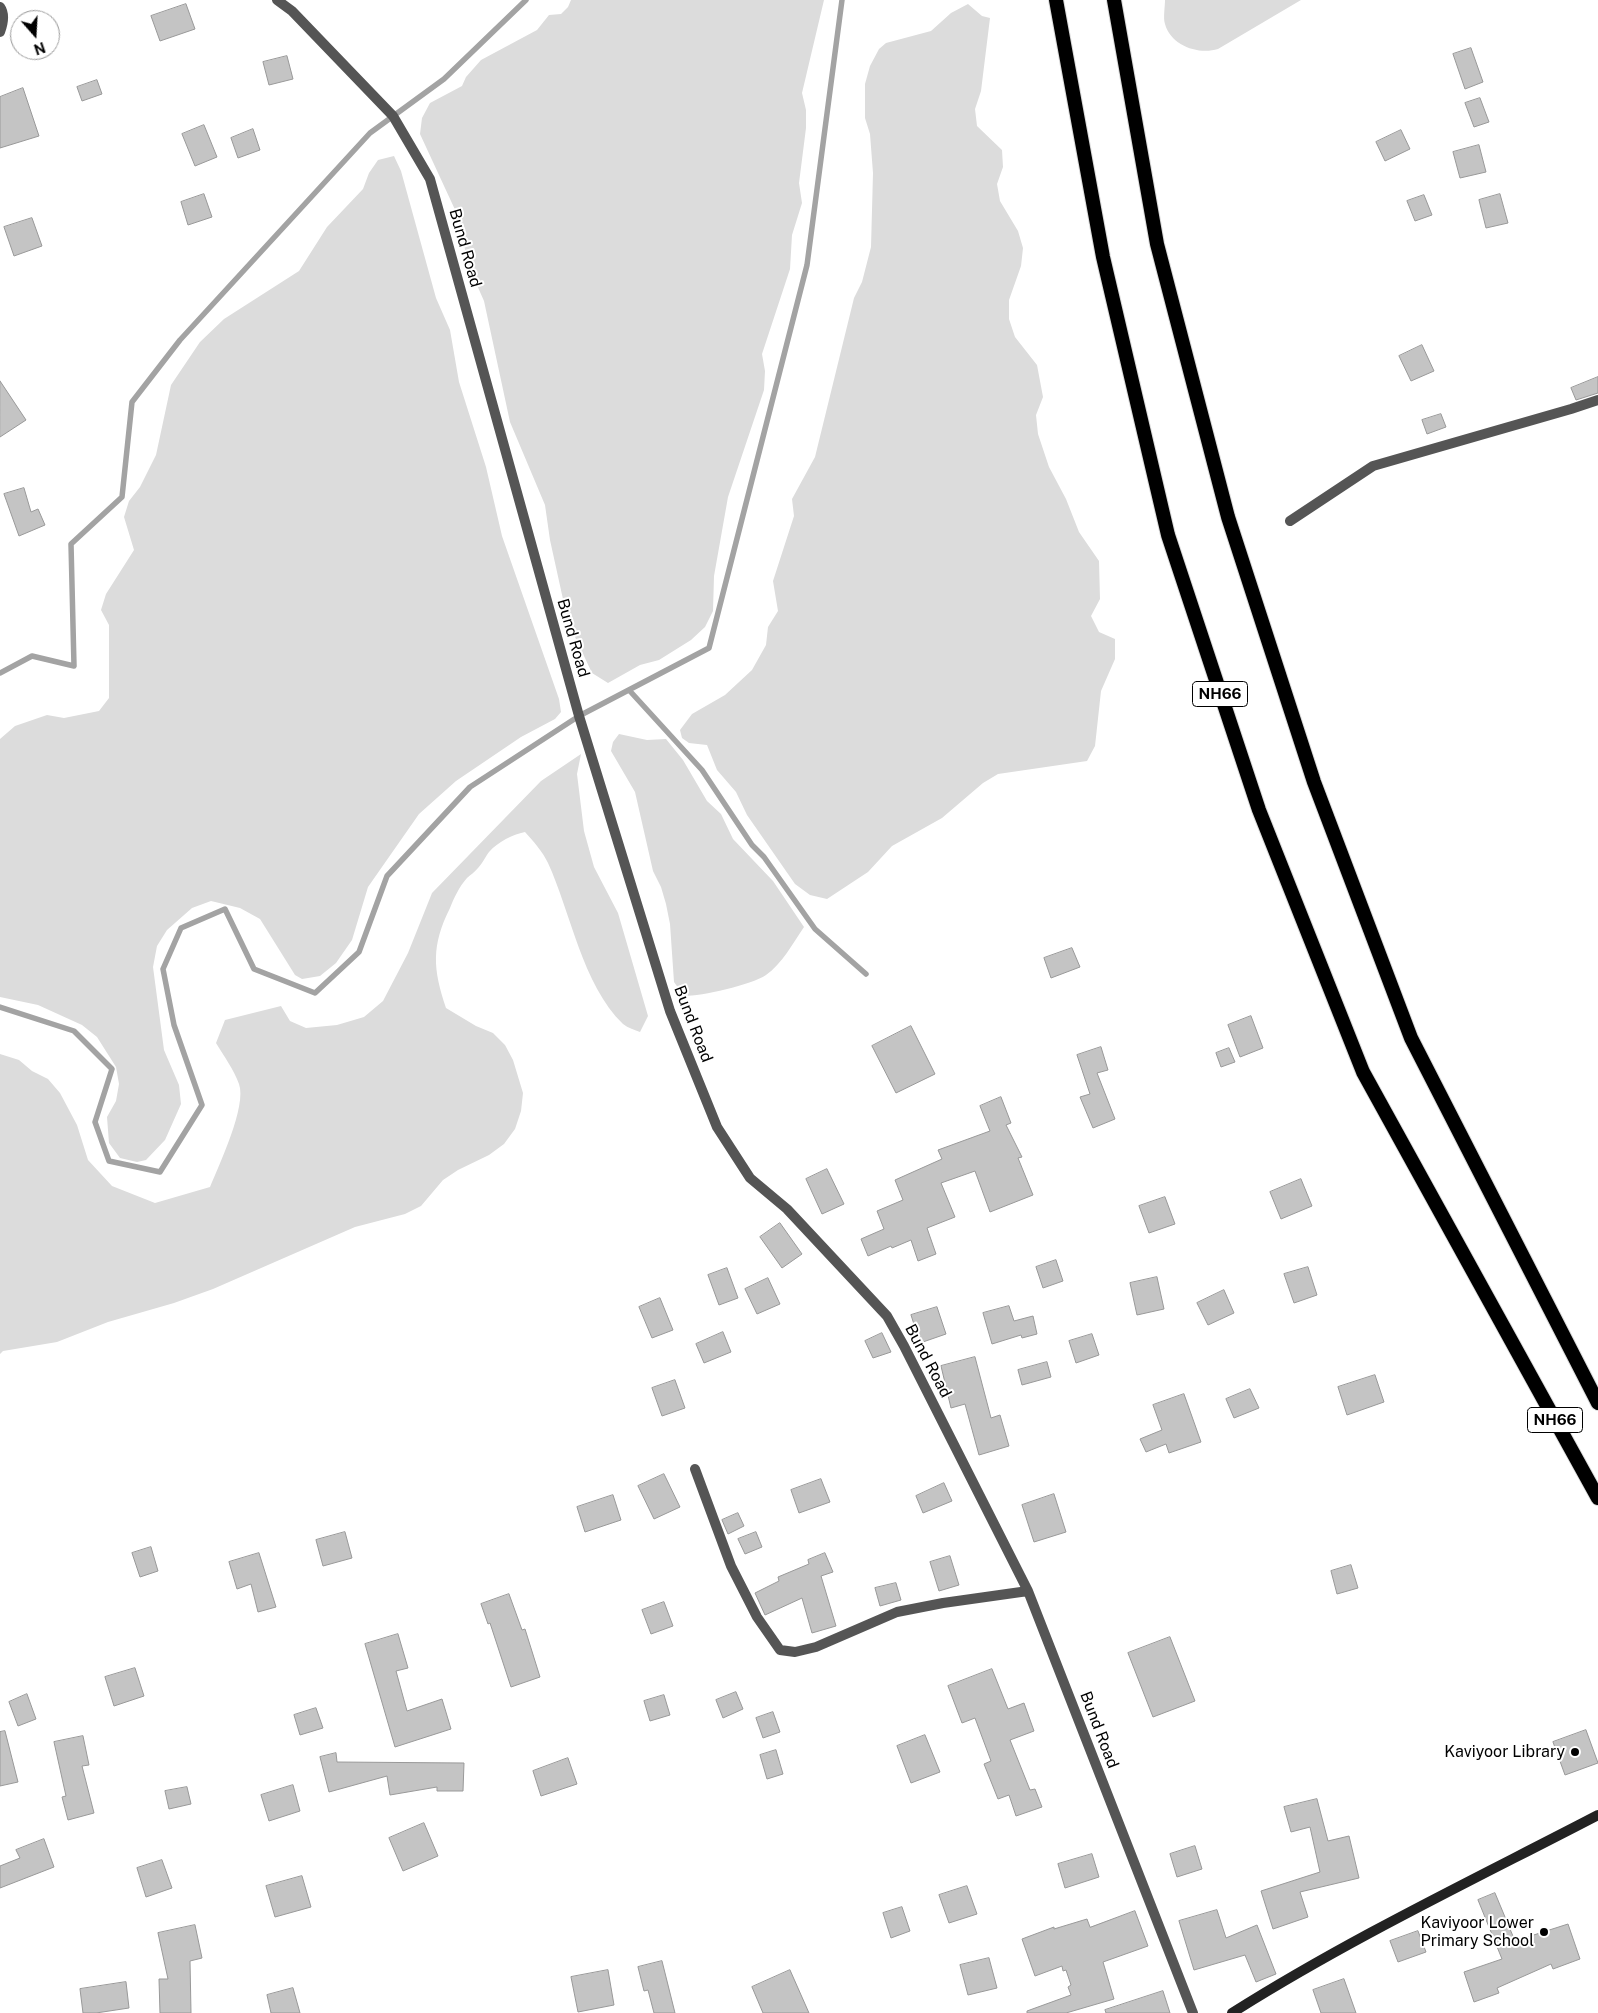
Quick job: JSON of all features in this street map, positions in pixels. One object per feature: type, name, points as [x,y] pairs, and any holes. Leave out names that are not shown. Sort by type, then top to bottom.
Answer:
[{"type":"highway","name":"NH66","points":[[1056,0],[1103,257],[1168,535],[1256,801],[1363,1072],[1598,1498]]},
{"type":"highway","name":"NH66","points":[[1114,0],[1160,253],[1228,517],[1314,782],[1411,1038],[1598,1403]]},
{"type":"main road","points":[[1232,2013],[1286,1980],[1390,1922],[1598,1816]]},
{"type":"street","name":"Bund Road","points":[[277,0],[292,11],[393,116],[430,179],[585,735],[670,1010],[717,1127],[750,1178],[787,1209],[887,1316],[1028,1591],[1193,2013]]},
{"type":"street","points":[[0,7],[3,11],[3,26],[0,32]]},
{"type":"street","points":[[1290,521],[1372,466],[1598,400]]},
{"type":"street","points":[[695,1469],[731,1566],[757,1616],[780,1650],[795,1652],[816,1647],[897,1612],[942,1603],[1028,1591]]},
{"type":"shaded area","points":[[571,0],[824,0],[802,93],[806,110],[806,128],[799,183],[802,203],[792,235],[790,269],[762,354],[765,371],[764,390],[728,497],[714,576],[713,611],[705,627],[691,640],[659,660],[640,665],[608,683],[592,673],[568,622],[550,540],[545,505],[510,422],[484,301],[469,267],[457,214],[420,134],[422,118],[430,103],[462,86],[466,77],[481,60],[537,30],[549,15],[561,14],[568,7]]},
{"type":"shaded area","points":[[1165,0],[1301,0],[1218,49],[1203,51],[1194,50],[1179,43],[1168,32],[1164,22]]},
{"type":"shaded area","points":[[968,4],[982,16],[990,18],[981,91],[975,109],[977,126],[1002,150],[1003,167],[997,184],[1000,201],[1018,231],[1023,248],[1021,266],[1009,300],[1009,319],[1015,337],[1037,365],[1043,397],[1036,415],[1038,434],[1049,467],[1066,499],[1079,532],[1099,561],[1100,599],[1091,616],[1099,632],[1115,639],[1115,659],[1101,691],[1095,746],[1087,761],[998,774],[983,783],[942,818],[892,846],[868,872],[827,899],[810,895],[795,884],[747,815],[736,792],[717,770],[707,745],[689,743],[682,738],[680,730],[692,714],[725,695],[752,670],[766,645],[768,627],[778,611],[773,581],[794,516],[792,499],[815,457],[854,298],[862,282],[871,247],[873,173],[870,134],[865,118],[865,84],[870,66],[879,49],[886,43],[931,31],[951,13]]},
{"type":"shaded area","points":[[394,156],[401,171],[436,298],[450,330],[459,382],[486,467],[502,536],[559,699],[561,712],[555,719],[521,737],[456,781],[419,814],[368,887],[352,940],[336,963],[320,976],[302,979],[295,975],[260,919],[240,908],[211,901],[192,908],[167,930],[157,946],[153,967],[164,1050],[179,1085],[181,1104],[165,1140],[146,1160],[137,1162],[120,1158],[109,1143],[107,1117],[116,1101],[119,1084],[116,1067],[97,1037],[82,1025],[38,1005],[0,997],[0,739],[15,726],[47,715],[64,718],[99,711],[109,698],[109,625],[101,610],[106,594],[134,550],[124,517],[129,501],[140,487],[156,455],[171,385],[200,342],[224,319],[299,271],[327,227],[363,189],[369,173],[378,160]]},
{"type":"shaded area","points":[[619,734],[647,740],[666,739],[683,760],[707,801],[721,814],[733,839],[773,881],[804,927],[782,959],[766,975],[738,986],[692,996],[684,996],[674,982],[670,924],[666,904],[661,887],[653,871],[635,792],[611,751],[613,742]]},
{"type":"shaded area","points":[[581,754],[577,774],[584,831],[594,867],[618,913],[648,1016],[640,1032],[623,1024],[609,1008],[597,989],[587,969],[548,863],[541,851],[525,832],[506,839],[489,852],[480,866],[467,878],[459,889],[440,934],[436,958],[438,981],[446,1008],[476,1026],[493,1033],[505,1045],[513,1060],[523,1093],[521,1111],[515,1129],[504,1144],[489,1155],[458,1170],[443,1180],[421,1206],[405,1214],[355,1227],[213,1289],[174,1303],[108,1322],[57,1342],[3,1351],[0,1354],[0,1054],[19,1060],[32,1071],[48,1079],[60,1093],[77,1125],[88,1160],[112,1186],[155,1203],[210,1187],[231,1136],[239,1106],[239,1084],[229,1063],[216,1043],[225,1020],[281,1006],[290,1021],[306,1028],[337,1025],[364,1017],[383,1001],[408,953],[432,893],[541,781]]},
{"type":"building","points":[[186,4],[195,29],[160,41],[151,16]]},
{"type":"building","points":[[1471,48],[1483,82],[1465,89],[1453,54]]},
{"type":"building","points":[[287,56],[293,79],[269,85],[263,62]]},
{"type":"building","points":[[97,80],[102,94],[82,101],[77,87]]},
{"type":"building","points":[[23,88],[39,136],[0,148],[0,97]]},
{"type":"building","points":[[1480,98],[1489,122],[1474,127],[1465,103]]},
{"type":"building","points":[[204,125],[217,157],[195,166],[182,134]]},
{"type":"building","points":[[253,129],[260,150],[238,158],[231,138]]},
{"type":"building","points":[[1401,130],[1410,149],[1385,161],[1376,142]]},
{"type":"building","points":[[1479,145],[1486,172],[1460,178],[1453,152]]},
{"type":"building","points":[[204,194],[212,217],[188,225],[181,202]]},
{"type":"building","points":[[1500,194],[1508,223],[1486,228],[1479,200]]},
{"type":"building","points":[[1424,195],[1432,215],[1415,221],[1407,201]]},
{"type":"building","points":[[32,218],[42,246],[14,256],[4,227]]},
{"type":"building","points":[[1422,345],[1434,371],[1411,381],[1399,356]]},
{"type":"building","points":[[1598,377],[1598,393],[1576,400],[1571,388]]},
{"type":"building","points":[[0,381],[26,420],[0,437]]},
{"type":"building","points":[[1441,414],[1446,427],[1427,434],[1422,420]]},
{"type":"building","points":[[24,488],[31,512],[38,509],[45,525],[19,536],[4,494]]},
{"type":"building","points":[[1072,948],[1080,967],[1051,978],[1044,958]]},
{"type":"building","points":[[1251,1016],[1263,1048],[1240,1057],[1228,1025]]},
{"type":"building","points":[[911,1026],[935,1074],[896,1093],[872,1046]]},
{"type":"building","points":[[1101,1047],[1108,1070],[1097,1073],[1115,1119],[1093,1128],[1080,1097],[1090,1094],[1077,1055]]},
{"type":"building","points":[[1229,1048],[1235,1062],[1221,1067],[1216,1053]]},
{"type":"building","points":[[1001,1097],[1011,1123],[1006,1125],[1022,1157],[1018,1158],[1033,1195],[990,1212],[975,1171],[941,1183],[955,1217],[927,1228],[936,1254],[918,1261],[911,1240],[868,1256],[861,1239],[884,1229],[877,1211],[903,1200],[895,1180],[942,1159],[938,1150],[990,1131],[980,1106]]},
{"type":"building","points":[[827,1169],[844,1204],[822,1214],[806,1179]]},
{"type":"building","points":[[1301,1179],[1312,1206],[1281,1219],[1270,1192]]},
{"type":"building","points":[[1165,1197],[1175,1224],[1149,1233],[1139,1206]]},
{"type":"building","points":[[780,1223],[802,1254],[782,1268],[760,1237]]},
{"type":"building","points":[[1056,1260],[1063,1281],[1043,1288],[1036,1267]]},
{"type":"building","points":[[1308,1267],[1317,1295],[1294,1303],[1284,1274]]},
{"type":"building","points":[[727,1268],[738,1298],[719,1305],[708,1275]]},
{"type":"building","points":[[1157,1277],[1164,1309],[1137,1315],[1130,1283]]},
{"type":"building","points":[[768,1278],[780,1304],[757,1314],[745,1289]]},
{"type":"building","points":[[1224,1290],[1234,1313],[1208,1325],[1197,1303]]},
{"type":"building","points":[[660,1298],[673,1330],[652,1338],[639,1307]]},
{"type":"building","points":[[1009,1306],[1014,1321],[1033,1316],[1037,1334],[1022,1338],[1021,1335],[992,1344],[983,1313]]},
{"type":"building","points":[[937,1307],[946,1334],[920,1343],[911,1315]]},
{"type":"building","points":[[723,1332],[731,1352],[704,1363],[696,1344]]},
{"type":"building","points":[[882,1333],[891,1352],[873,1358],[865,1341]]},
{"type":"building","points":[[1092,1334],[1099,1355],[1076,1363],[1069,1341]]},
{"type":"building","points":[[975,1357],[991,1418],[1000,1415],[1009,1446],[979,1455],[965,1404],[951,1408],[941,1366]]},
{"type":"building","points":[[1047,1362],[1051,1377],[1022,1385],[1018,1370]]},
{"type":"building","points":[[1375,1375],[1384,1402],[1347,1415],[1338,1387]]},
{"type":"building","points":[[675,1380],[685,1408],[662,1416],[652,1388]]},
{"type":"building","points":[[1250,1389],[1259,1408],[1234,1418],[1226,1399]]},
{"type":"building","points":[[1184,1394],[1201,1442],[1169,1453],[1166,1444],[1146,1452],[1140,1439],[1162,1430],[1153,1405]]},
{"type":"building","points":[[664,1474],[680,1507],[654,1519],[638,1486]]},
{"type":"building","points":[[821,1479],[830,1502],[799,1513],[791,1490]]},
{"type":"building","points":[[944,1483],[952,1501],[923,1513],[916,1496]]},
{"type":"building","points":[[1054,1494],[1066,1532],[1034,1542],[1022,1505]]},
{"type":"building","points":[[613,1495],[621,1520],[585,1532],[577,1507]]},
{"type":"building","points":[[738,1513],[744,1526],[728,1534],[722,1520]]},
{"type":"building","points":[[345,1532],[352,1558],[323,1566],[316,1540]]},
{"type":"building","points":[[756,1532],[762,1547],[745,1554],[738,1539]]},
{"type":"building","points":[[151,1547],[158,1571],[140,1577],[132,1553]]},
{"type":"building","points":[[259,1553],[276,1607],[258,1612],[251,1584],[237,1589],[229,1562]]},
{"type":"building","points":[[825,1553],[833,1572],[821,1576],[836,1626],[812,1633],[802,1598],[765,1615],[755,1593],[779,1581],[778,1577],[809,1564],[808,1560]]},
{"type":"building","points":[[950,1556],[959,1585],[939,1591],[930,1562]]},
{"type":"building","points":[[1351,1565],[1358,1588],[1337,1594],[1331,1571]]},
{"type":"building","points":[[896,1583],[901,1600],[880,1606],[875,1588]]},
{"type":"building","points":[[509,1594],[522,1630],[525,1629],[540,1677],[511,1687],[490,1623],[488,1624],[481,1604]]},
{"type":"building","points":[[664,1602],[673,1626],[651,1634],[642,1610]]},
{"type":"building","points":[[398,1634],[408,1668],[396,1671],[407,1711],[442,1699],[451,1729],[395,1747],[365,1644]]},
{"type":"building","points":[[1170,1637],[1195,1701],[1153,1717],[1128,1653]]},
{"type":"building","points":[[135,1668],[144,1696],[114,1706],[105,1677]]},
{"type":"building","points":[[992,1669],[1008,1709],[1024,1703],[1034,1731],[1010,1740],[1030,1790],[1035,1789],[1042,1807],[1016,1816],[1009,1795],[998,1799],[984,1764],[991,1761],[975,1718],[962,1723],[948,1686]]},
{"type":"building","points":[[736,1692],[743,1709],[723,1718],[716,1700]]},
{"type":"building","points":[[27,1694],[36,1719],[18,1726],[9,1702]]},
{"type":"building","points":[[664,1695],[670,1715],[650,1721],[644,1701]]},
{"type":"building","points":[[316,1708],[323,1728],[300,1735],[294,1715]]},
{"type":"building","points":[[773,1712],[780,1732],[763,1738],[756,1718]]},
{"type":"building","name":"Kaviyoor Library","points":[[1586,1730],[1598,1763],[1565,1775],[1553,1742]]},
{"type":"building","points":[[5,1731],[18,1782],[0,1786],[0,1732]]},
{"type":"building","points":[[925,1735],[940,1772],[911,1783],[897,1746]]},
{"type":"building","points":[[83,1736],[89,1765],[82,1766],[94,1813],[68,1820],[62,1797],[66,1796],[54,1742]]},
{"type":"building","points":[[776,1750],[783,1774],[767,1779],[760,1755]]},
{"type":"building","points":[[336,1753],[337,1762],[464,1763],[463,1791],[437,1791],[437,1787],[390,1795],[387,1776],[329,1792],[320,1757]]},
{"type":"building","points":[[568,1758],[577,1784],[541,1796],[533,1771]]},
{"type":"building","points":[[293,1785],[300,1811],[269,1821],[261,1795]]},
{"type":"building","points":[[187,1787],[191,1804],[169,1809],[165,1791]]},
{"type":"building","points":[[1317,1799],[1328,1841],[1349,1836],[1359,1878],[1300,1892],[1308,1917],[1273,1929],[1261,1891],[1320,1872],[1310,1827],[1291,1832],[1284,1807]]},
{"type":"building","points":[[424,1823],[438,1856],[403,1871],[389,1838]]},
{"type":"building","points":[[44,1839],[54,1867],[0,1888],[0,1866],[20,1858],[16,1850]]},
{"type":"building","points":[[1195,1846],[1202,1869],[1177,1877],[1170,1854]]},
{"type":"building","points":[[1092,1854],[1099,1877],[1065,1888],[1058,1864]]},
{"type":"building","points":[[162,1860],[172,1888],[146,1897],[137,1868]]},
{"type":"building","points":[[302,1876],[311,1907],[275,1917],[266,1886]]},
{"type":"building","points":[[967,1886],[977,1914],[949,1923],[939,1895]]},
{"type":"building","points":[[1495,1893],[1515,1941],[1568,1924],[1580,1959],[1553,1969],[1551,1964],[1497,1988],[1499,1993],[1474,2002],[1464,1972],[1502,1959],[1478,1900]]},
{"type":"building","points":[[902,1907],[910,1931],[891,1938],[883,1913]]},
{"type":"building","points":[[1217,1910],[1226,1938],[1257,1925],[1276,1974],[1256,1982],[1245,1955],[1194,1970],[1179,1921]]},
{"type":"building","points":[[1135,1911],[1148,1946],[1103,1962],[1114,1999],[1066,2013],[1027,2013],[1027,2011],[1071,1995],[1068,1987],[1071,1985],[1066,1970],[1063,1971],[1062,1966],[1035,1976],[1022,1939],[1054,1927],[1054,1929],[1087,1919],[1090,1927]]},
{"type":"building","points":[[195,1925],[202,1958],[190,1961],[191,2013],[160,2013],[159,1979],[168,1979],[158,1933]]},
{"type":"building","points":[[1418,1931],[1426,1952],[1398,1962],[1390,1941]]},
{"type":"building","points":[[989,1958],[997,1988],[968,1995],[960,1965]]},
{"type":"building","points":[[662,1961],[675,2013],[654,2013],[648,1990],[644,1991],[638,1967]]},
{"type":"building","points":[[608,1970],[614,2005],[578,2012],[571,1977]]},
{"type":"building","points":[[790,1970],[809,2013],[763,2013],[752,1987]]},
{"type":"building","points":[[1344,1979],[1356,2013],[1321,2013],[1313,1990]]},
{"type":"building","points":[[126,1982],[129,2008],[83,2013],[80,1989]]},
{"type":"building","points":[[293,1988],[300,2013],[271,2013],[267,1995]]},
{"type":"building","points":[[1163,1991],[1170,2013],[1106,2013],[1105,2010]]},
{"type":"waterway","points":[[0,673],[32,656],[74,666],[71,544],[122,497],[132,402],[180,340],[370,133],[444,79],[526,0]]},
{"type":"waterway","points":[[0,1007],[74,1031],[112,1069],[95,1122],[109,1161],[160,1172],[202,1105],[174,1025],[163,969],[181,928],[225,909],[254,969],[315,993],[359,952],[387,876],[470,787],[579,716],[709,648],[807,265],[842,0]]},
{"type":"waterway","points":[[629,690],[702,770],[752,845],[764,857],[815,929],[866,974]]},
{"type":"place","name":"Kaviyoor Library","points":[[1575,1752]]},
{"type":"place","name":"Kaviyoor Lower Primary School","points":[[1544,1932]]}]
